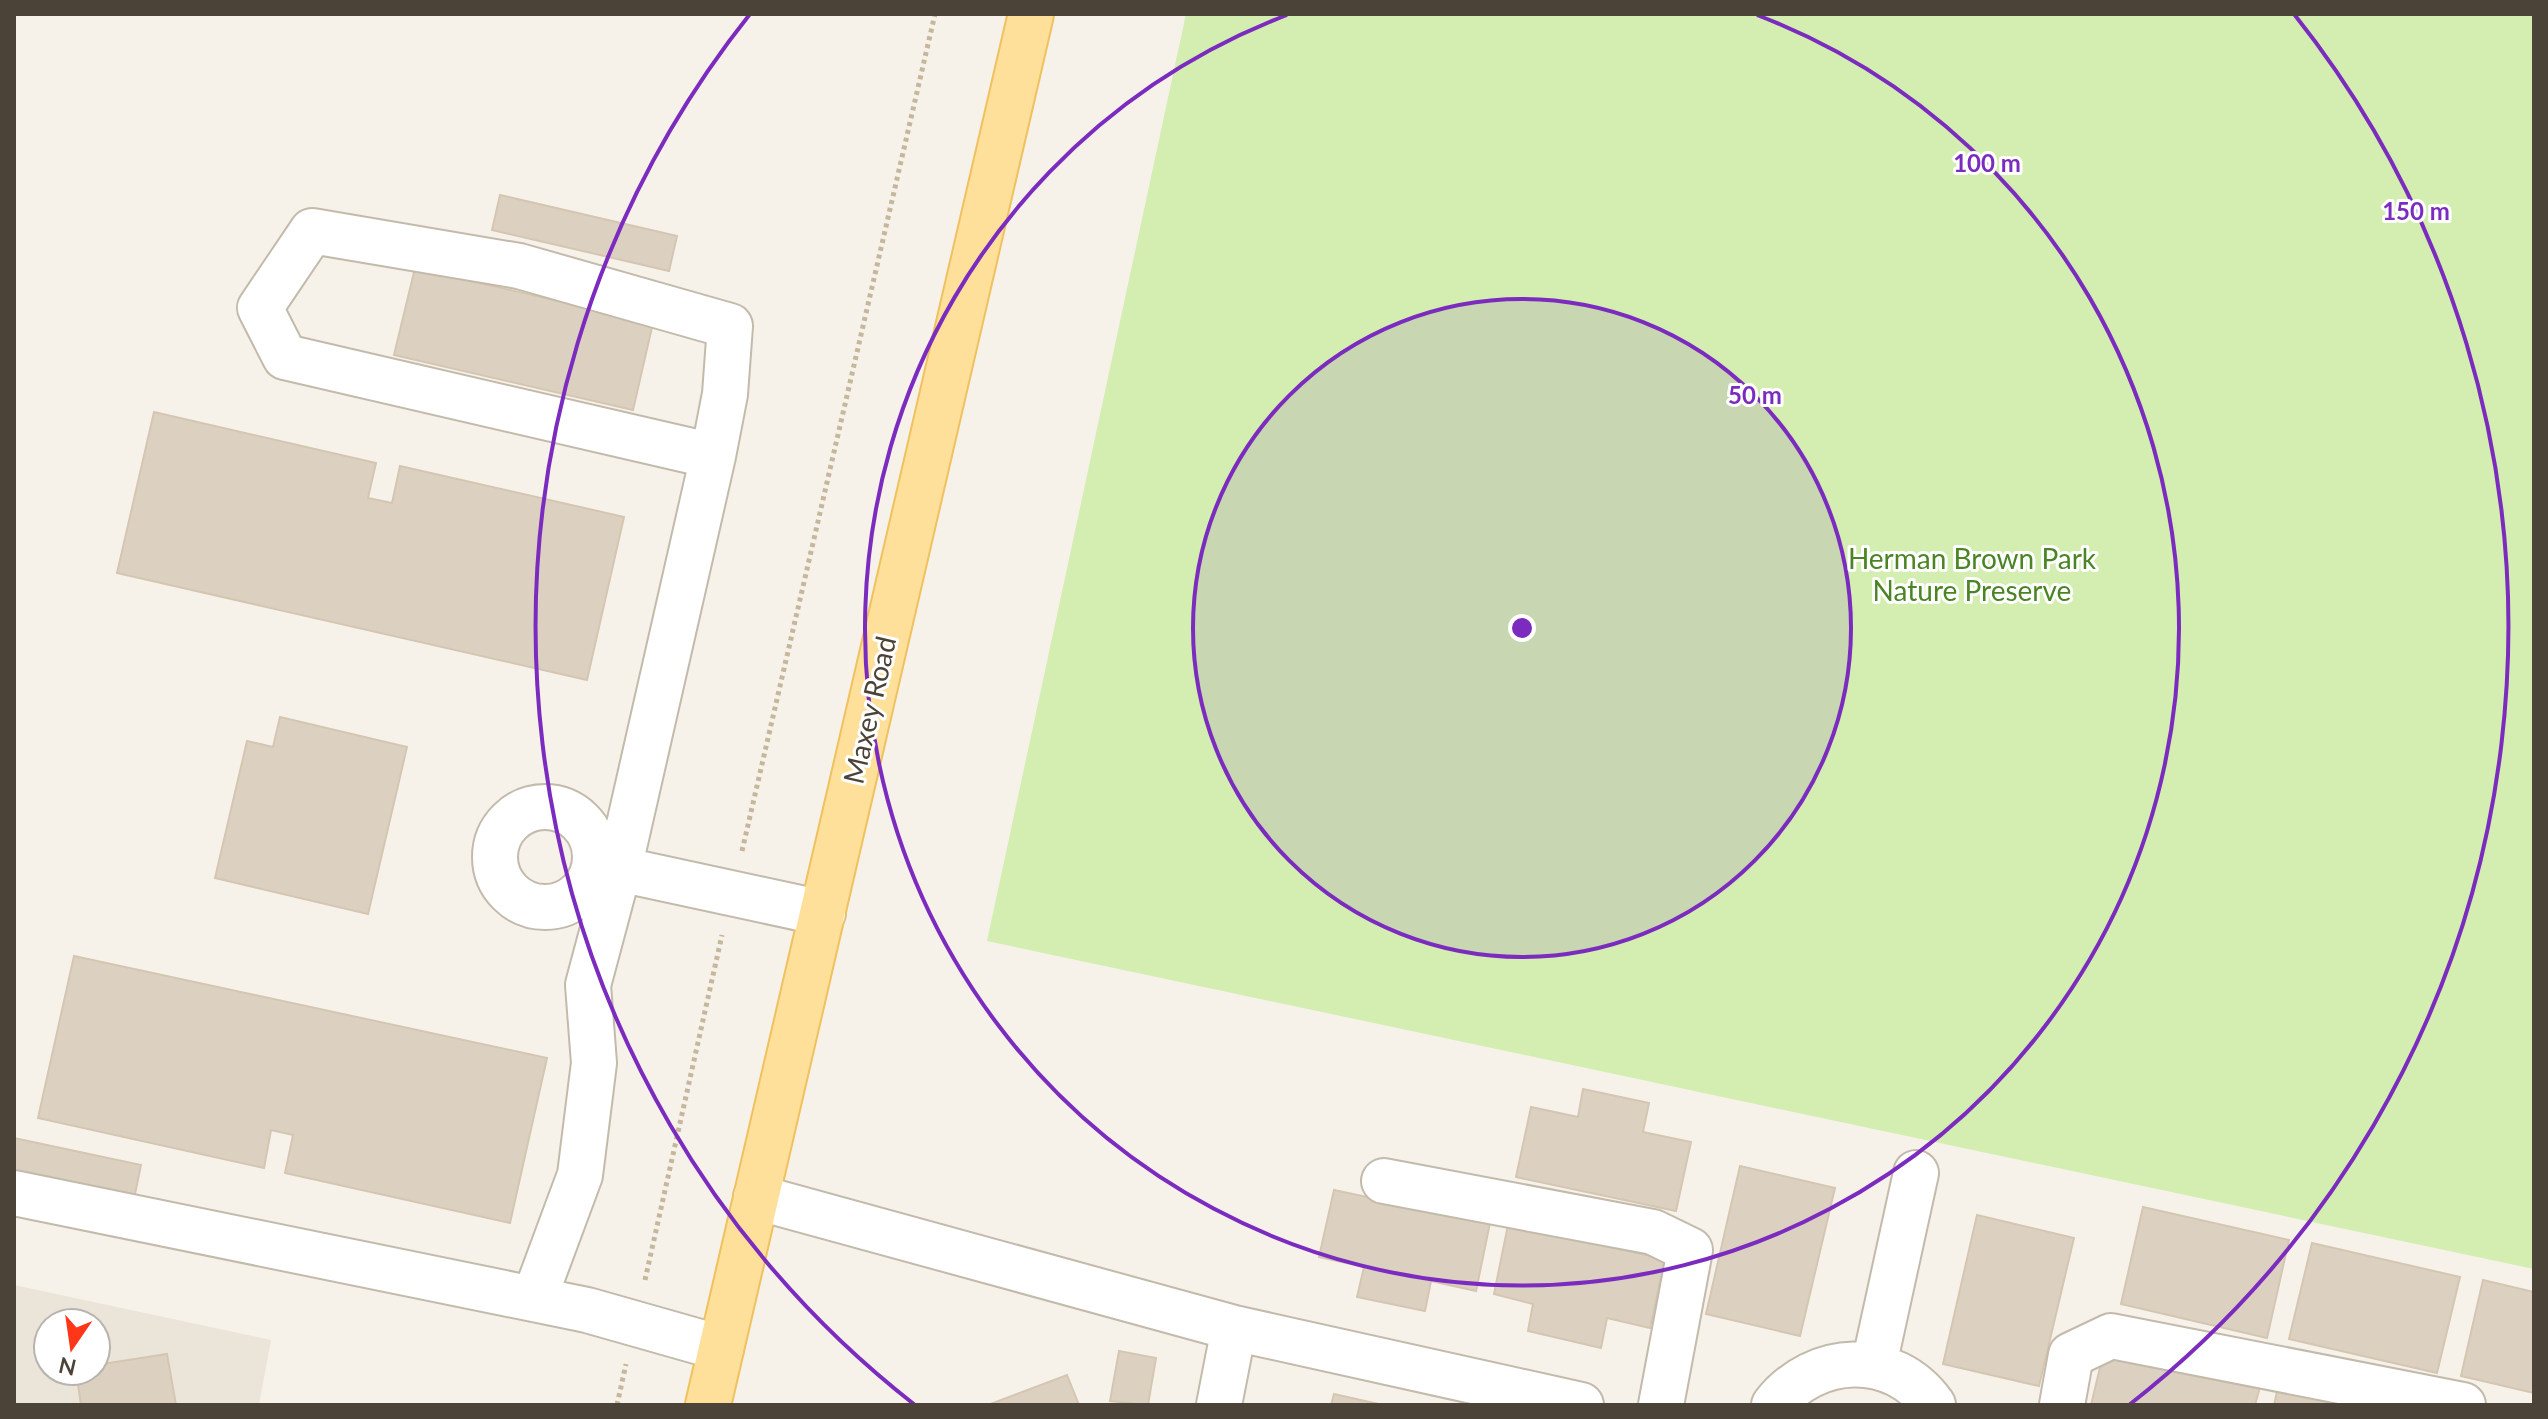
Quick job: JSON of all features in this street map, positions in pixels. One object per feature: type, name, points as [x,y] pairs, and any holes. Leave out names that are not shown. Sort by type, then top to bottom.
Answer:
[{"type":"main road","name":"Maxey Road","points":[[708,1405],[1031,14]]},
{"type":"lane","points":[[534,1299],[580,1175],[594,1063],[588,985],[607,867],[713,456],[725,394],[730,326],[519,266],[312,231],[260,308],[285,357],[713,456]]},
{"type":"lane","points":[[607,867],[823,913]]},
{"type":"lane","points":[[1874,1365],[1916,1173]]},
{"type":"lane","points":[[1384,1181],[1653,1232],[1690,1250],[1661,1405]]},
{"type":"lane","points":[[14,1193],[534,1299],[721,1348]]},
{"type":"lane","points":[[756,1197],[1234,1328],[1581,1405]]},
{"type":"lane","points":[[1219,1405],[1234,1328]]},
{"type":"lane","points":[[2062,1405],[2071,1355],[2111,1336],[2463,1405]]},
{"type":"lane","points":[[1774,1405],[1786,1390],[1812,1372],[1842,1364],[1874,1365],[1901,1376],[1924,1393],[1933,1405]]},
{"type":"path","points":[[617,1405],[935,14]]},
{"type":"shaded area","points":[[14,1285],[271,1340],[259,1405],[14,1405]]},
{"type":"green space","name":"Herman Brown Park Nature Preserve","points":[[1186,14],[2534,14],[2534,1269],[987,941]]},
{"type":"building","points":[[500,195],[677,236],[669,271],[492,230]]},
{"type":"building","points":[[415,268],[653,323],[633,410],[394,355]]},
{"type":"building","points":[[154,412],[376,463],[368,498],[392,503],[400,466],[624,517],[587,680],[117,573]]},
{"type":"building","points":[[280,717],[407,747],[368,914],[215,878],[247,741],[273,747]]},
{"type":"building","points":[[74,956],[547,1058],[510,1223],[285,1173],[293,1135],[271,1130],[264,1168],[38,1118]]},
{"type":"building","points":[[1583,1089],[1649,1103],[1643,1132],[1691,1142],[1676,1211],[1516,1177],[1531,1107],[1578,1117]]},
{"type":"building","points":[[14,1138],[141,1165],[134,1199],[14,1173]]},
{"type":"building","points":[[1740,1166],[1835,1188],[1800,1336],[1706,1314]]},
{"type":"building","points":[[1334,1190],[1490,1223],[1476,1291],[1431,1281],[1425,1311],[1357,1297],[1364,1267],[1319,1257]]},
{"type":"building","points":[[2143,1207],[2289,1240],[2267,1338],[2121,1304]]},
{"type":"building","points":[[1977,1215],[2074,1238],[2039,1386],[1943,1364]]},
{"type":"building","points":[[1508,1225],[1665,1259],[1650,1328],[1607,1318],[1601,1348],[1528,1331],[1533,1304],[1494,1294]]},
{"type":"building","points":[[2312,1243],[2460,1277],[2437,1373],[2289,1339]]},
{"type":"building","points":[[2483,1280],[2534,1292],[2534,1393],[2461,1376]]},
{"type":"building","points":[[1119,1351],[1156,1358],[1148,1405],[1110,1401]]},
{"type":"building","points":[[2104,1351],[2260,1387],[2255,1405],[2091,1405]]},
{"type":"building","points":[[167,1354],[176,1405],[81,1405],[78,1387],[112,1387],[112,1363]]},
{"type":"building","points":[[1067,1375],[1079,1405],[988,1405]]},
{"type":"building","points":[[2278,1387],[2358,1405],[2274,1405]]},
{"type":"building","points":[[1334,1394],[1383,1405],[1331,1405]]}]
